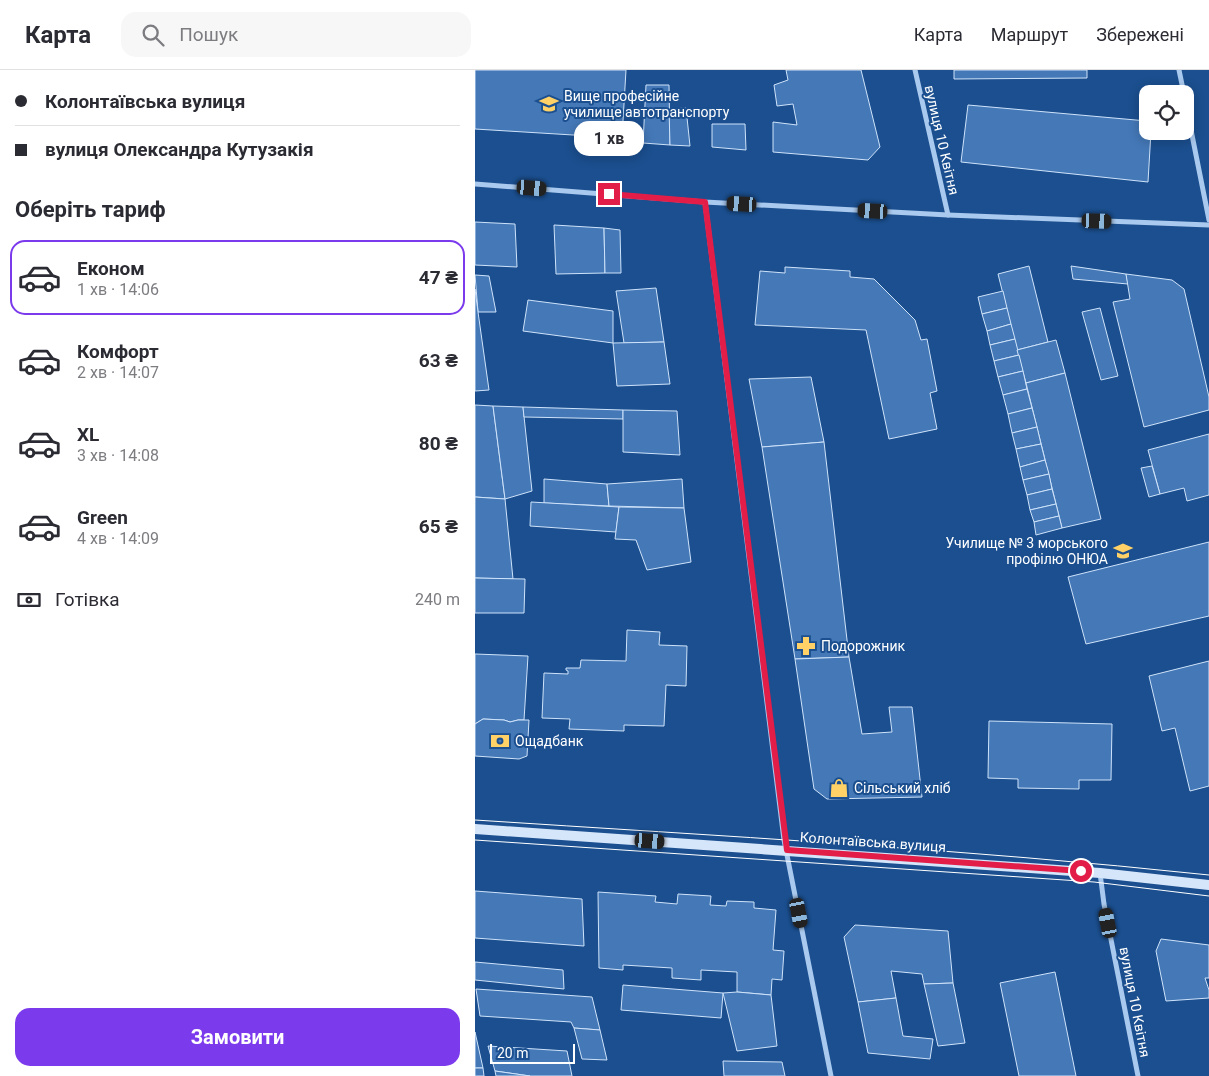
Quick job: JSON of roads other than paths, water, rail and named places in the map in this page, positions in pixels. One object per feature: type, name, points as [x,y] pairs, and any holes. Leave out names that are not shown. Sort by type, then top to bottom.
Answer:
[{"type":"main road","name":"Колонтаївська вулиця","points":[[475,829],[1099,873],[1209,885]]},
{"type":"street","name":"вулиця 10 Квітня","points":[[915,70],[948,215]]},
{"type":"street","points":[[1179,70],[1182,85]]},
{"type":"street","points":[[1193,140],[1209,220]]},
{"type":"street","points":[[475,184],[705,202],[948,215],[1209,225]]},
{"type":"street","points":[[705,202],[787,850],[831,1076]]},
{"type":"street","name":"вулиця 10 Квітня","points":[[1099,873],[1138,1076]]},
{"type":"tram line","points":[[475,820],[934,850],[1209,875]]},
{"type":"tram line","points":[[475,840],[1094,882],[1209,896]]},
{"type":"place","name":"Вище професійне училище автотранспорту","points":[[549,104]]},
{"type":"place","name":"Училище № 3 морського профілю ОНЮА","points":[[1123,551]]},
{"type":"place","name":"Подорожник","points":[[806,646]]},
{"type":"place","name":"Ощадбанк","points":[[500,741]]},
{"type":"place","name":"Сільський хліб","points":[[839,788]]}]
